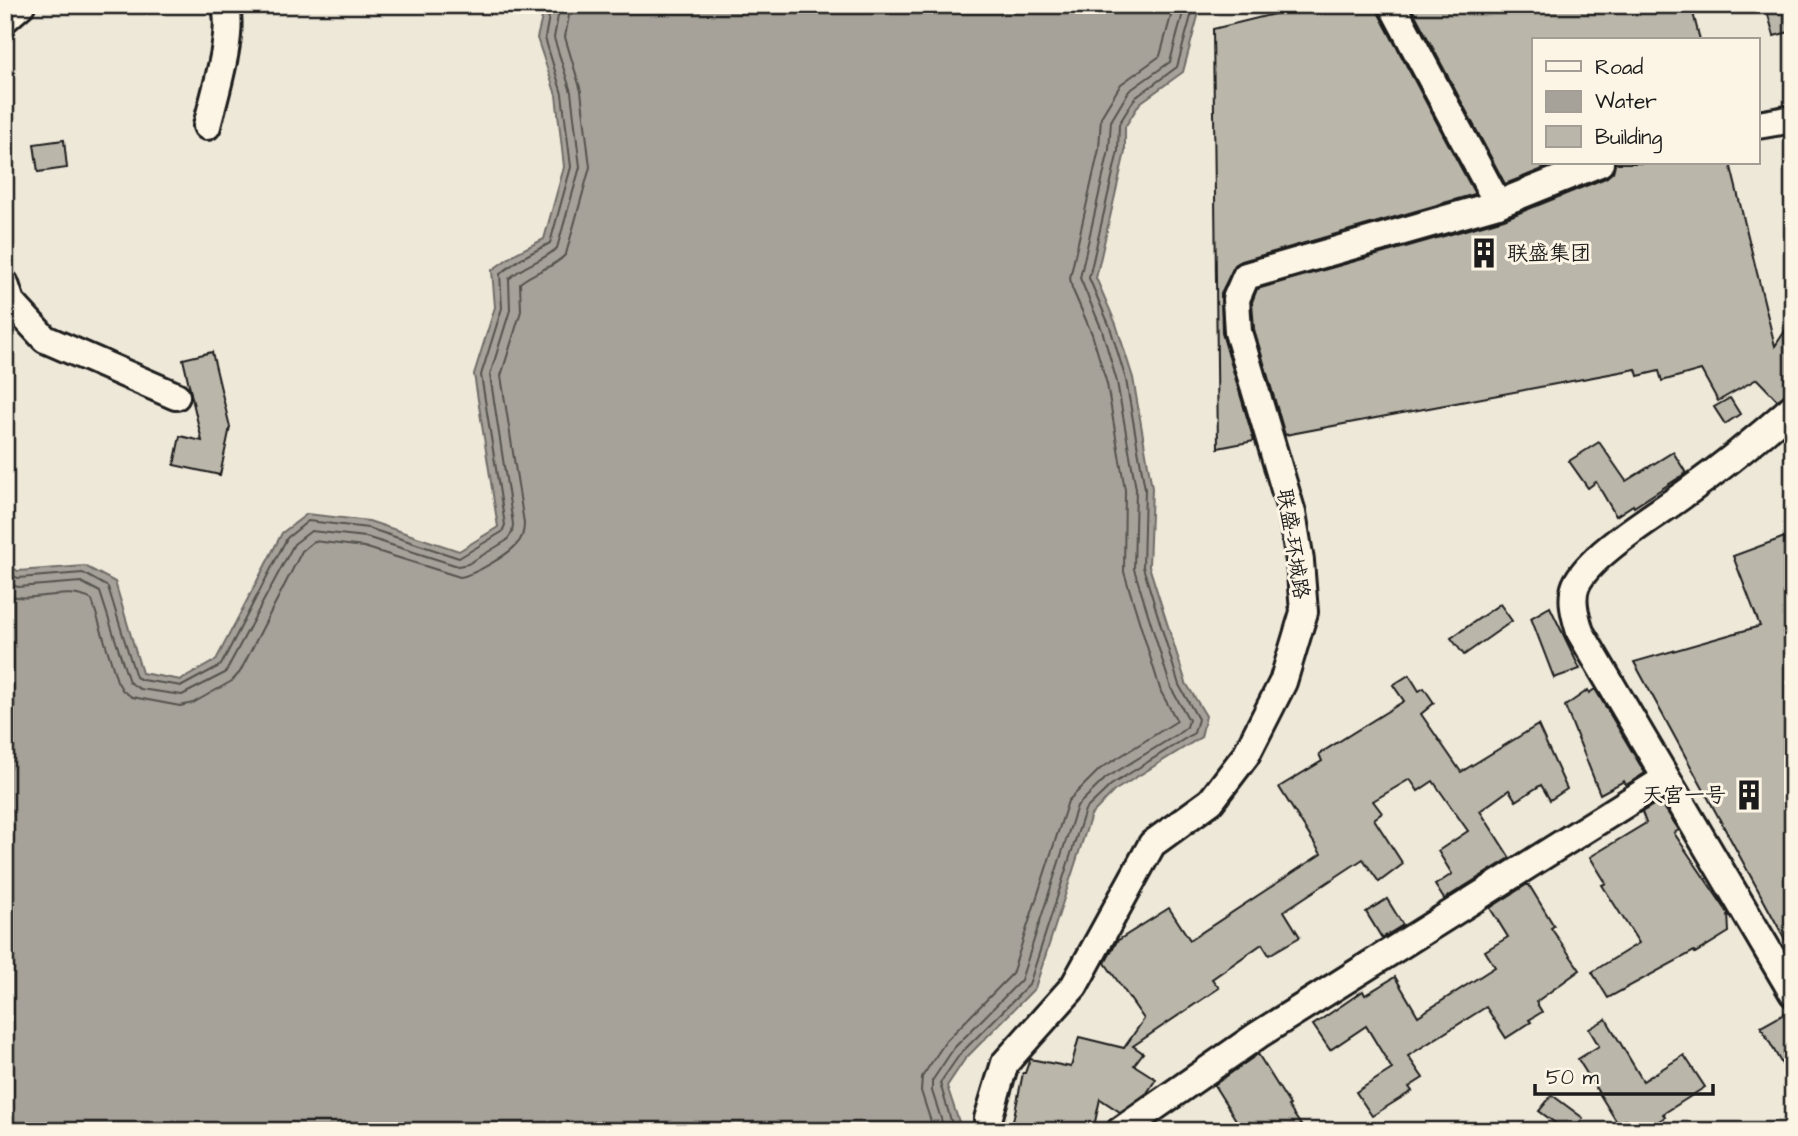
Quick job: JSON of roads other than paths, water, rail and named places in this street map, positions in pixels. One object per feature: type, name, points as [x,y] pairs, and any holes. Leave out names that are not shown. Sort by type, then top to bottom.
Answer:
[{"type":"street","points":[[5,19],[21,5]]},
{"type":"street","points":[[207,126],[224,51],[228,12],[225,5]]},
{"type":"street","points":[[1392,5],[1498,204]]},
{"type":"street","points":[[1759,125],[1793,119]]},
{"type":"street","name":"联盛-环城路","points":[[992,1131],[988,1119],[1005,1063],[1074,986],[1152,844],[1211,801],[1246,755],[1283,682],[1304,612],[1292,513],[1238,332],[1236,299],[1246,276],[1498,204],[1598,164]]},
{"type":"street","points":[[5,284],[11,303],[46,339],[176,396]]},
{"type":"street","points":[[1793,407],[1758,438],[1605,553],[1589,567],[1574,588],[1574,612],[1580,632],[1793,993]]},
{"type":"street","points":[[1120,1131],[1258,1035],[1665,779]]},
{"type":"water","points":[[545,5],[1201,5],[1183,72],[1140,103],[1125,127],[1125,152],[1096,278],[1116,324],[1133,378],[1152,488],[1149,566],[1186,683],[1206,716],[1201,737],[1114,791],[1091,815],[1035,988],[965,1059],[947,1086],[962,1131],[5,1131],[5,563],[18,571],[85,566],[115,582],[142,673],[181,680],[216,660],[282,533],[307,514],[369,521],[459,551],[498,527],[474,374],[495,307],[492,270],[516,253],[544,239],[564,167],[556,95],[537,38]]},
{"type":"place","name":"联盛集团","points":[[1484,253]]},
{"type":"place","name":"天宫一号","points":[[1749,795]]}]
